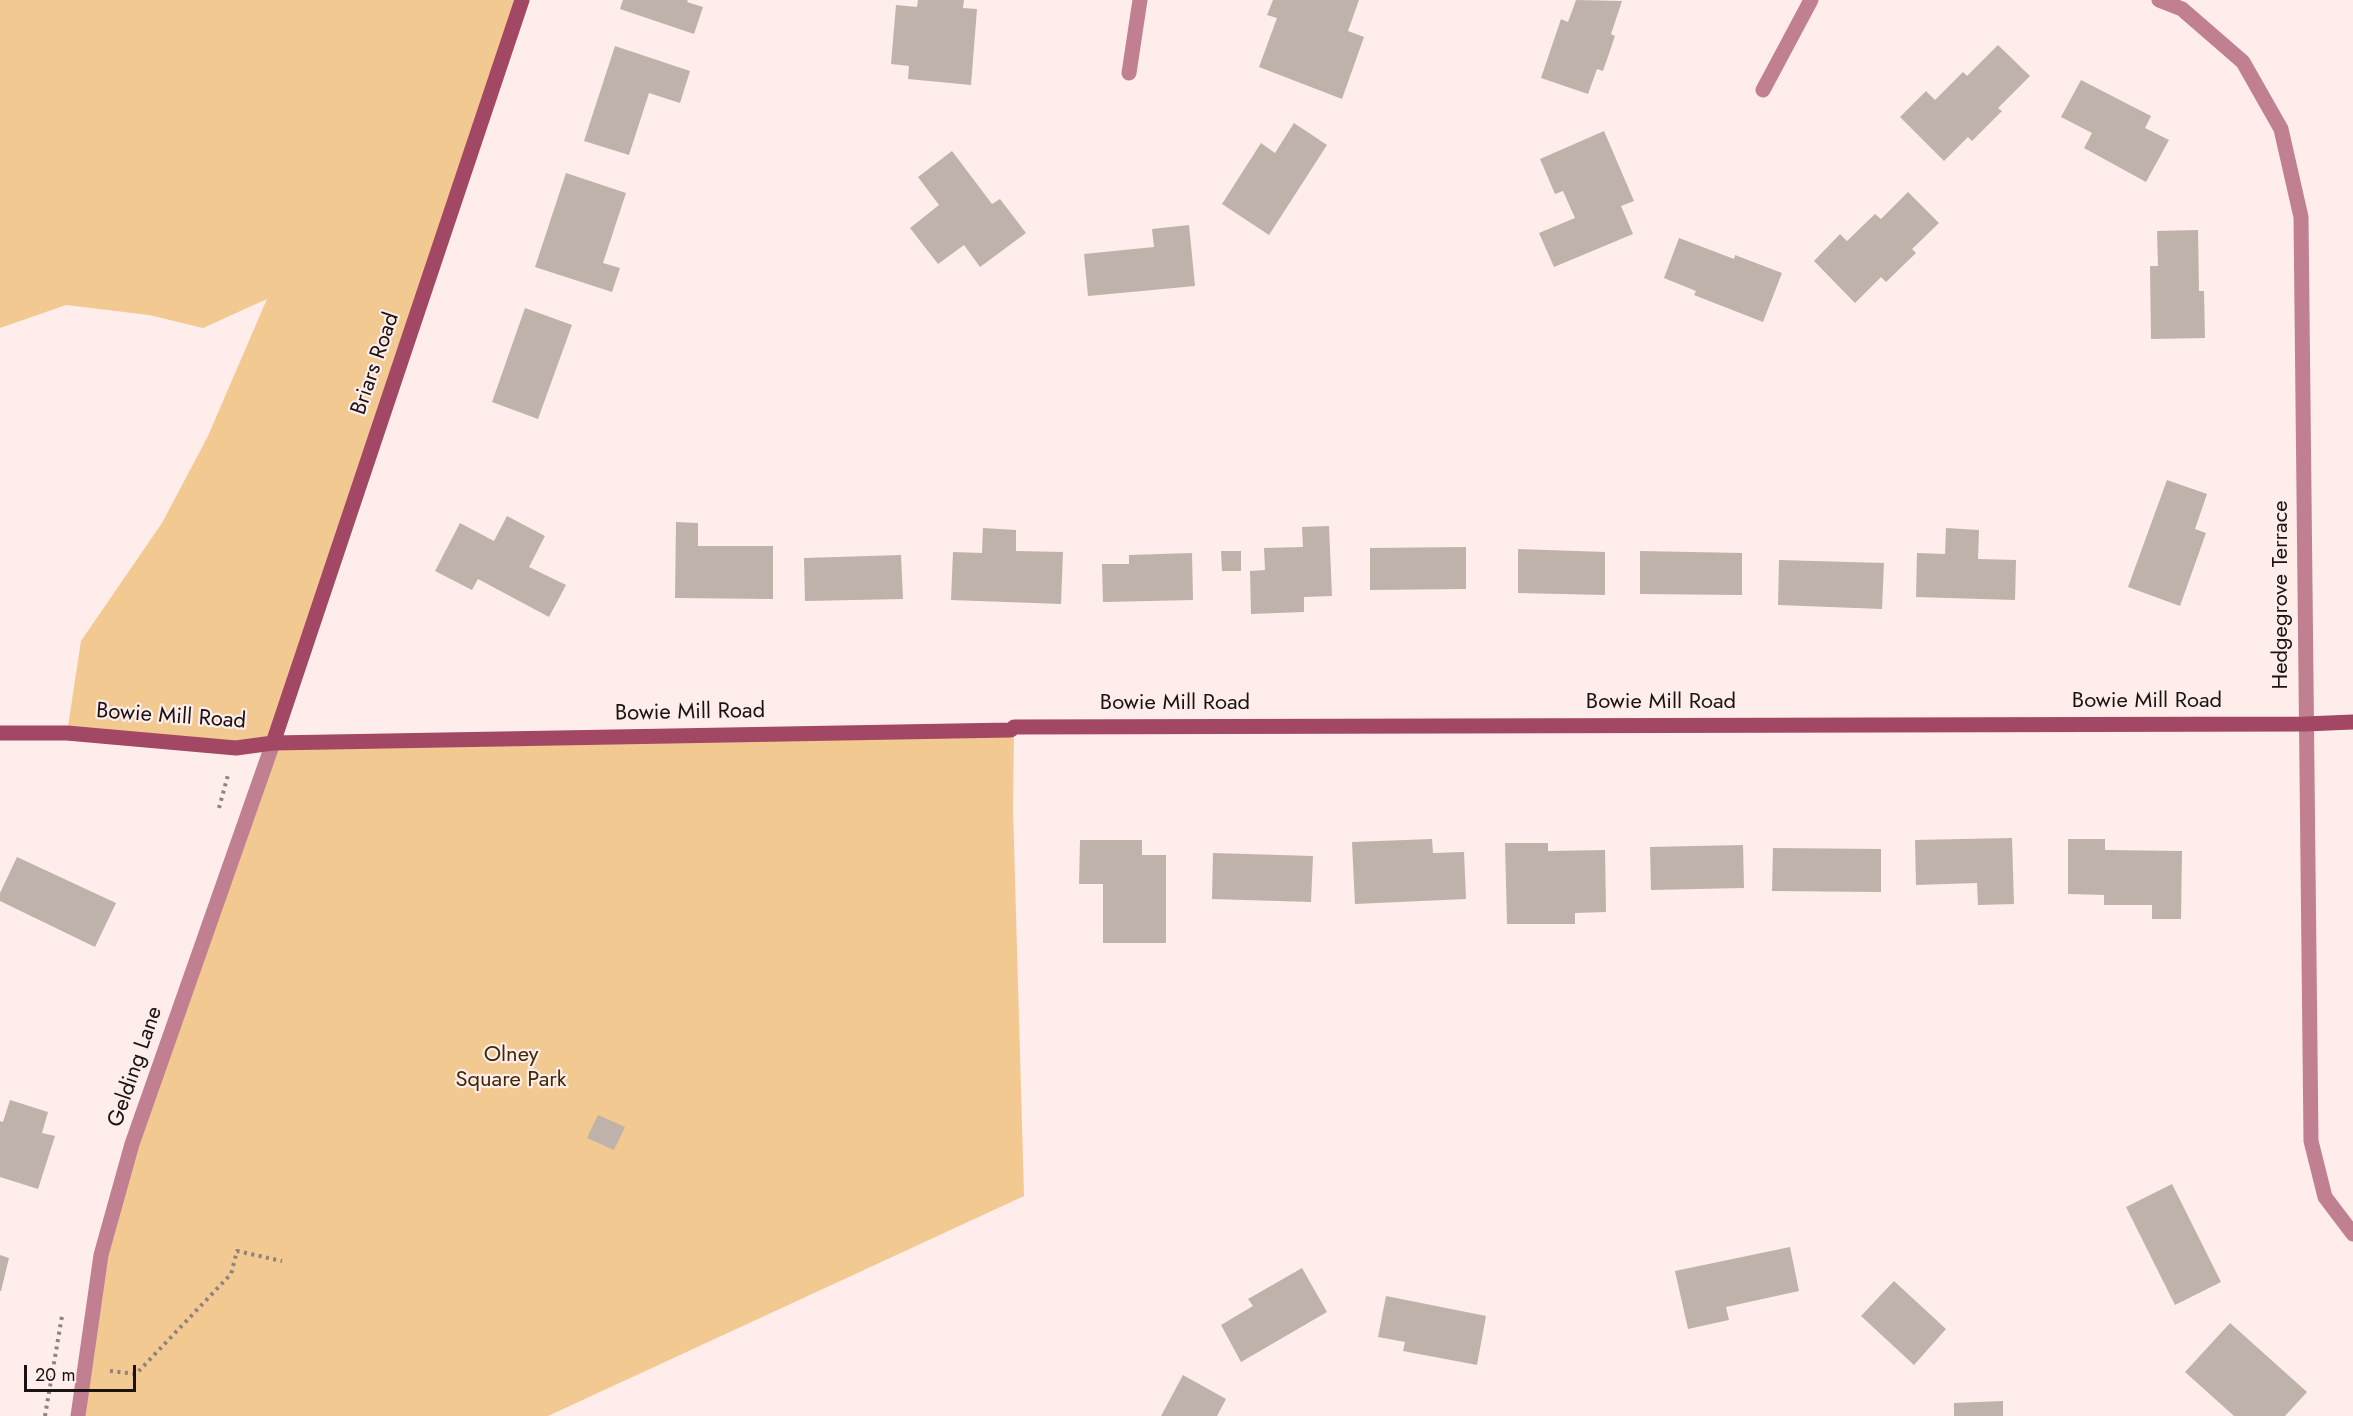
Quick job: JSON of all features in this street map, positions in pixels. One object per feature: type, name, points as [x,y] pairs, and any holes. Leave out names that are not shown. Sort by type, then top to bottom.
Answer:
[{"type":"street","name":"Briars Road","points":[[273,742],[522,0]]},
{"type":"street","points":[[1129,74],[1140,0]]},
{"type":"street","points":[[1763,90],[1811,0]]},
{"type":"street","name":"Hedgegrove Terrace","points":[[2159,0],[2182,9],[2243,62],[2281,129],[2301,217],[2311,1141],[2325,1197],[2353,1234]]},
{"type":"street","name":"Bowie Mill Road","points":[[0,733],[67,733],[236,748],[273,742],[1011,730],[1014,727],[2305,724],[2353,722]]},
{"type":"street","name":"Gelding Lane","points":[[78,1416],[101,1255],[132,1144],[273,742]]},
{"type":"path","points":[[84,1367],[136,1374],[231,1274],[237,1251],[282,1262]]},
{"type":"green space","name":"Olney Square Park","points":[[0,0],[522,0],[273,742],[1014,727],[1013,808],[1024,1196],[548,1416],[81,1416],[101,1255],[273,743],[67,733],[81,641],[162,523],[208,436],[267,299],[203,328],[149,315],[66,305],[0,328]]},
{"type":"building","points":[[623,0],[688,0],[687,2],[703,7],[694,34],[620,9]]},
{"type":"building","points":[[918,0],[964,0],[963,8],[977,9],[971,85],[908,79],[909,66],[891,64],[896,5],[917,7]]},
{"type":"building","points":[[1273,0],[1359,0],[1348,31],[1364,37],[1342,99],[1259,67],[1277,18],[1267,15]]},
{"type":"building","points":[[1576,0],[1622,1],[1611,34],[1615,36],[1603,71],[1597,69],[1588,94],[1541,78],[1561,19],[1568,22]]},
{"type":"building","points":[[1998,45],[2030,76],[1998,108],[2002,111],[1972,141],[1968,137],[1944,161],[1900,117],[1926,91],[1935,100],[1963,72],[1967,76]]},
{"type":"building","points":[[615,46],[690,71],[680,103],[649,93],[629,155],[584,141]]},
{"type":"building","points":[[2081,80],[2151,116],[2145,128],[2169,140],[2146,182],[2084,148],[2092,133],[2061,117]]},
{"type":"building","points":[[1294,123],[1327,145],[1269,235],[1222,204],[1261,143],[1275,153]]},
{"type":"building","points":[[1604,131],[1634,201],[1621,206],[1633,234],[1554,267],[1539,233],[1575,218],[1563,191],[1555,194],[1540,159]]},
{"type":"building","points":[[952,151],[992,204],[1000,199],[1026,233],[980,267],[964,245],[938,264],[910,228],[939,205],[918,177]]},
{"type":"building","points":[[566,173],[626,193],[603,263],[620,268],[612,292],[535,267]]},
{"type":"building","points":[[1908,192],[1939,223],[1912,249],[1916,253],[1886,282],[1881,277],[1855,303],[1814,261],[1840,234],[1847,241],[1875,214],[1881,219]]},
{"type":"building","points":[[1189,225],[1195,286],[1088,296],[1084,254],[1154,247],[1152,229]]},
{"type":"building","points":[[2198,230],[2199,291],[2204,291],[2205,338],[2151,339],[2150,266],[2158,266],[2157,231]]},
{"type":"building","points":[[1679,238],[1734,259],[1735,255],[1782,273],[1763,322],[1694,295],[1696,291],[1664,278]]},
{"type":"building","points":[[525,308],[572,325],[538,419],[492,402]]},
{"type":"building","points":[[2167,480],[2207,494],[2195,529],[2206,533],[2180,606],[2128,587]]},
{"type":"building","points":[[507,516],[545,536],[529,567],[566,585],[549,617],[478,579],[472,590],[435,571],[460,523],[494,541]]},
{"type":"building","points":[[676,522],[698,523],[698,546],[773,546],[773,599],[675,598]]},
{"type":"building","points":[[1329,526],[1332,596],[1304,597],[1304,612],[1251,614],[1250,571],[1265,570],[1264,548],[1303,547],[1302,527]]},
{"type":"building","points":[[983,528],[1016,530],[1016,551],[1063,552],[1061,604],[951,600],[953,552],[982,553]]},
{"type":"building","points":[[1946,528],[1979,530],[1978,559],[2016,560],[2015,600],[1916,597],[1917,553],[1945,554]]},
{"type":"building","points":[[1466,547],[1466,589],[1370,590],[1370,548]]},
{"type":"building","points":[[1518,549],[1605,552],[1605,595],[1518,593]]},
{"type":"building","points":[[1221,551],[1241,551],[1241,571],[1222,571]]},
{"type":"building","points":[[1640,551],[1742,553],[1742,595],[1640,594]]},
{"type":"building","points":[[1192,553],[1193,600],[1103,602],[1102,564],[1129,564],[1129,555]]},
{"type":"building","points":[[901,555],[903,599],[805,601],[804,558]]},
{"type":"building","points":[[1779,560],[1884,563],[1882,609],[1778,605]]},
{"type":"building","points":[[2012,838],[2014,904],[1978,905],[1977,883],[1916,885],[1915,840]]},
{"type":"building","points":[[1432,839],[1433,853],[1464,852],[1466,899],[1355,904],[1352,842]]},
{"type":"building","points":[[2068,839],[2105,839],[2105,850],[2182,851],[2181,919],[2152,919],[2152,905],[2104,905],[2104,895],[2068,894]]},
{"type":"building","points":[[1080,840],[1142,840],[1142,855],[1166,855],[1166,943],[1103,943],[1103,884],[1079,884]]},
{"type":"building","points":[[1505,843],[1548,843],[1548,851],[1605,850],[1606,912],[1575,913],[1575,924],[1507,924]]},
{"type":"building","points":[[1743,845],[1744,888],[1651,890],[1650,847]]},
{"type":"building","points":[[1773,848],[1881,849],[1881,892],[1772,891]]},
{"type":"building","points":[[1213,853],[1313,856],[1311,902],[1212,899]]},
{"type":"building","points":[[17,857],[116,903],[95,947],[0,901],[0,893]]},
{"type":"building","points":[[10,1100],[48,1112],[42,1133],[55,1136],[38,1189],[0,1177],[0,1121],[3,1122]]},
{"type":"building","points":[[598,1115],[625,1127],[614,1150],[587,1138]]},
{"type":"building","points":[[2172,1184],[2221,1282],[2175,1305],[2126,1207]]},
{"type":"building","points":[[1790,1247],[1799,1291],[1726,1307],[1729,1320],[1688,1329],[1675,1271]]},
{"type":"building","points":[[0,1255],[9,1258],[1,1291],[0,1291]]},
{"type":"building","points":[[1302,1268],[1327,1312],[1241,1362],[1221,1325],[1253,1306],[1248,1299]]},
{"type":"building","points":[[1894,1281],[1946,1329],[1914,1365],[1861,1316]]},
{"type":"building","points":[[1386,1296],[1486,1316],[1477,1365],[1403,1351],[1405,1342],[1378,1337]]},
{"type":"building","points":[[2230,1323],[2307,1392],[2285,1416],[2234,1416],[2185,1372]]},
{"type":"building","points":[[1183,1375],[1226,1399],[1217,1416],[1161,1416]]},
{"type":"building","points":[[2003,1401],[2003,1416],[1954,1416],[1954,1403]]}]
